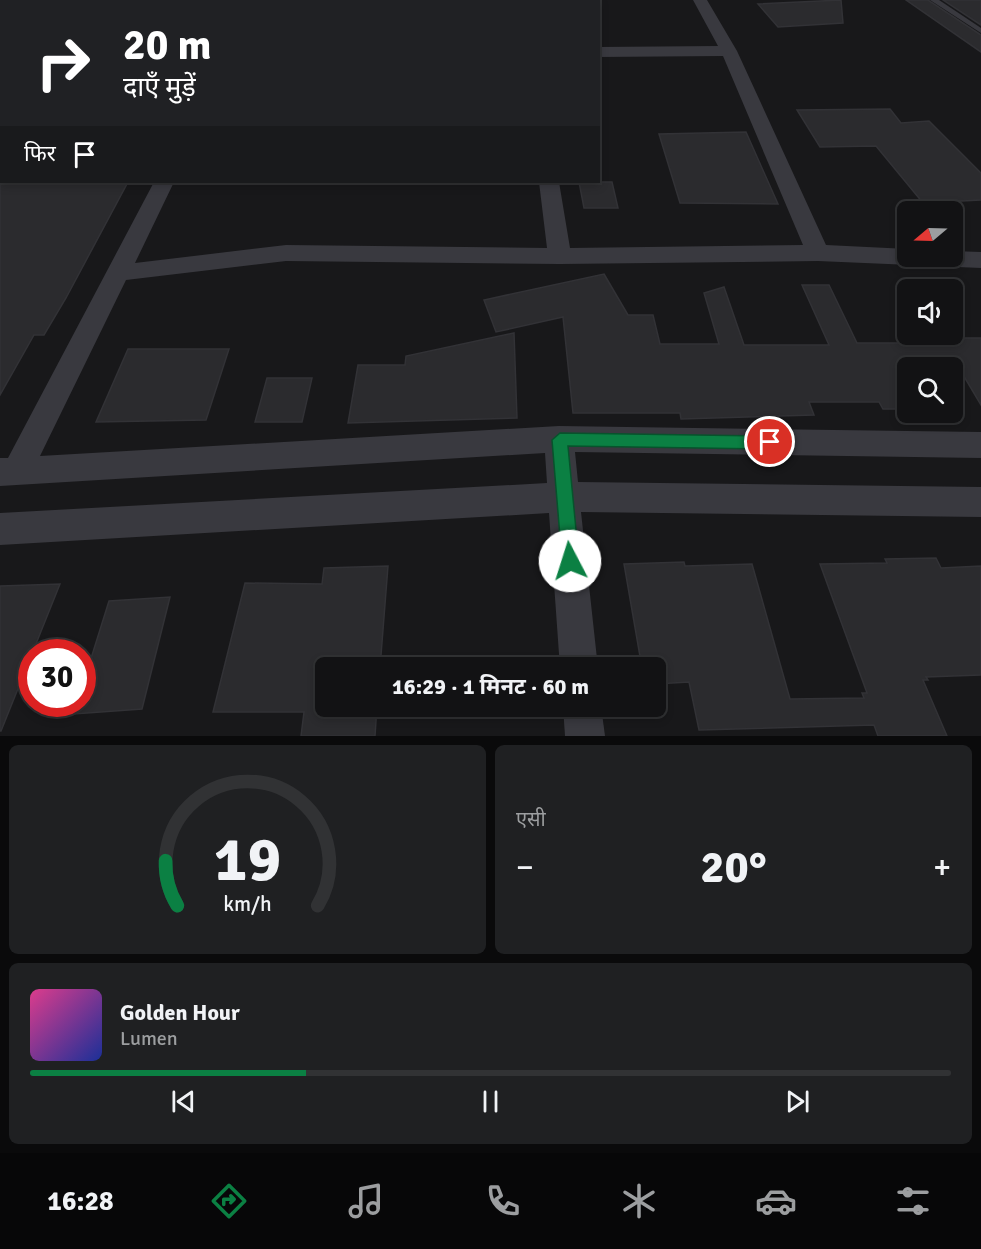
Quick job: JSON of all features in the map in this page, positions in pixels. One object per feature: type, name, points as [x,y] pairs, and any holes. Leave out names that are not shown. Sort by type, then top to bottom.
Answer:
[{"type":"street","points":[[700,0],[729,51],[818,253]]},
{"type":"street","points":[[600,52],[729,51]]},
{"type":"street","points":[[8,471],[118,273],[163,183]]},
{"type":"street","points":[[549,183],[560,256]]},
{"type":"street","points":[[118,273],[286,253],[560,256],[818,253],[981,260]]},
{"type":"street","points":[[8,471],[560,440],[981,445]]},
{"type":"street","points":[[560,440],[578,657]]},
{"type":"street","points":[[0,529],[565,497],[981,502]]},
{"type":"street","points":[[583,717],[585,736]]},
{"type":"lane","points":[[934,0],[980,31]]},
{"type":"building","points":[[841,0],[843,23],[778,27],[758,4]]},
{"type":"building","points":[[906,0],[928,0],[981,35],[981,52]]},
{"type":"building","points":[[943,0],[981,0],[981,25]]},
{"type":"building","points":[[890,109],[901,123],[929,121],[981,173],[981,200],[921,201],[876,146],[820,147],[797,110]]},
{"type":"building","points":[[746,132],[778,204],[680,203],[659,134]]},
{"type":"building","points":[[612,182],[618,208],[584,208],[579,183]]},
{"type":"building","points":[[0,183],[127,183],[44,335],[34,335],[0,395]]},
{"type":"building","points":[[604,274],[628,315],[653,315],[660,344],[719,344],[704,293],[724,287],[744,345],[829,345],[802,285],[829,285],[857,343],[963,345],[963,338],[981,338],[981,405],[963,375],[963,357],[897,357],[897,409],[883,409],[879,402],[809,402],[814,415],[681,419],[680,413],[573,413],[563,317],[496,332],[484,300]]},
{"type":"building","points":[[514,333],[517,418],[348,423],[358,365],[405,365],[406,356]]},
{"type":"building","points":[[128,349],[229,349],[206,420],[96,422]]},
{"type":"building","points":[[267,378],[312,378],[302,422],[255,422]]},
{"type":"building","points":[[936,558],[941,568],[981,566],[981,675],[926,677],[928,680],[923,680],[947,736],[878,736],[874,725],[699,730],[689,682],[666,683],[666,657],[640,657],[624,564],[684,562],[685,566],[752,564],[790,699],[864,698],[862,693],[867,693],[820,564],[887,563],[885,559]]},
{"type":"building","points":[[388,566],[381,657],[315,657],[315,717],[376,717],[375,736],[301,736],[304,712],[213,712],[245,583],[322,584],[324,568]]},
{"type":"building","points":[[60,584],[38,639],[18,639],[18,689],[1,731],[0,731],[0,586]]},
{"type":"building","points":[[170,597],[142,709],[96,712],[96,642],[109,601]]},
{"type":"route","points":[[570,561],[560,440],[770,442]]}]
